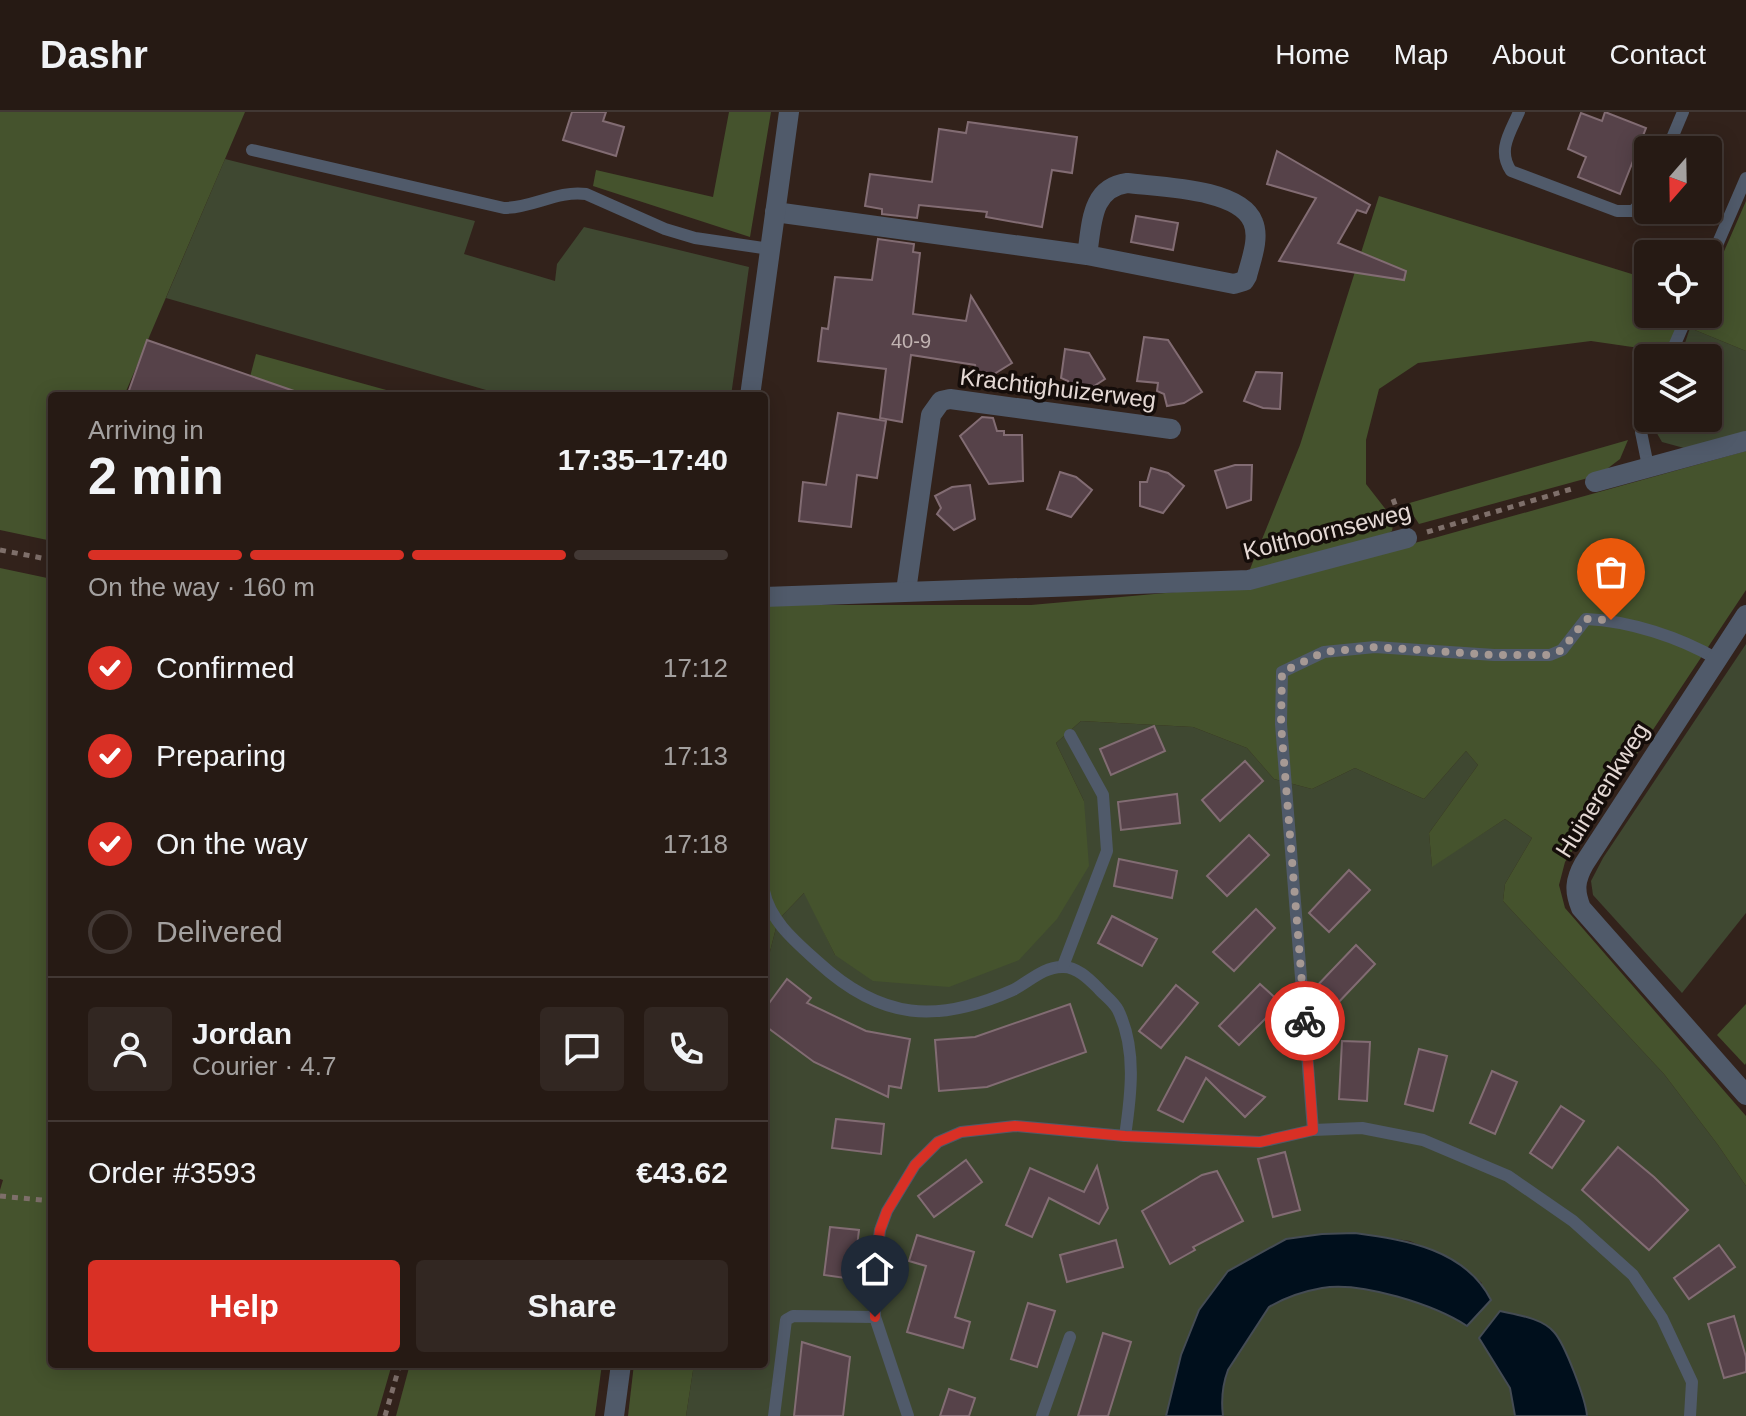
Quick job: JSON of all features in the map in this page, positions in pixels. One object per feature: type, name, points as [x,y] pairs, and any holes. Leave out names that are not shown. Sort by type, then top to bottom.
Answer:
[{"type":"street","points":[[751,392],[789,112]]},
{"type":"street","points":[[775,212],[1087,255],[1239,284],[1247,276],[1256,239],[1254,223],[1248,213],[1231,201],[1213,194],[1127,183],[1113,185],[1100,198],[1095,210],[1087,255]]},
{"type":"street","name":"Krachtighuizerweg","points":[[906,591],[931,415],[941,401],[950,399],[1171,429]]},
{"type":"street","points":[[1595,482],[1746,441]]},
{"type":"street","name":"Kolthoornseweg","points":[[768,597],[1249,580],[1407,538]]},
{"type":"street","name":"Huinerenkweg","points":[[1746,615],[1584,864],[1577,878],[1575,894],[1581,908],[1746,1095]]},
{"type":"street","points":[[614,1416],[620,1368]]},
{"type":"lane","points":[[1519,112],[1505,147],[1504,160],[1511,171],[1617,211],[1634,210]]},
{"type":"lane","points":[[1673,136],[1683,112]]},
{"type":"lane","points":[[252,150],[504,208],[521,208],[573,192],[586,194],[680,233],[770,249]]},
{"type":"lane","points":[[1719,240],[1746,178]]},
{"type":"lane","points":[[1641,432],[1648,466]]},
{"type":"lane","points":[[1313,1130],[1281,724],[1282,672],[1324,652],[1375,647],[1494,655],[1550,655],[1562,650],[1586,619],[1611,620],[1696,647],[1717,659]]},
{"type":"lane","points":[[1063,966],[1107,851],[1103,795],[1070,735]]},
{"type":"lane","points":[[768,905],[784,928],[827,971],[852,989],[910,1013],[942,1012],[987,1002],[1045,971],[1063,966],[1087,977],[1117,1009],[1129,1047],[1132,1090],[1125,1136]]},
{"type":"lane","points":[[908,1416],[875,1317],[874,1277],[880,1230],[887,1211],[915,1165],[938,1142],[961,1132],[1015,1126],[1125,1136],[1260,1142],[1313,1130],[1362,1128],[1423,1140],[1508,1176],[1573,1221],[1633,1275],[1662,1318],[1692,1382],[1690,1416]]},
{"type":"lane","points":[[774,1416],[786,1320],[793,1316],[875,1317]]},
{"type":"lane","points":[[1042,1416],[1070,1337]]},
{"type":"path","name":"Kolthoornseweg","points":[[1407,538],[1595,482]]},
{"type":"path","points":[[0,550],[48,559]]},
{"type":"path","points":[[0,1196],[48,1201]]},
{"type":"path","points":[[385,1416],[399,1368]]},
{"type":"green space","points":[[0,112],[245,112],[126,392],[48,392],[48,540],[0,530]]},
{"type":"green space","points":[[729,112],[771,112],[750,237],[593,186],[596,170],[713,197]]},
{"type":"green space","points":[[225,159],[475,221],[464,254],[555,281],[557,264],[584,227],[749,267],[732,392],[493,392],[166,298]]},
{"type":"green space","points":[[1379,196],[1634,275],[1634,328],[1690,328],[1669,344],[1634,344],[1634,347],[1591,341],[1418,363],[1379,389],[1366,440],[1366,484],[1394,520],[1392,531],[1375,541],[1248,574],[1300,445]]},
{"type":"green space","points":[[1746,201],[1746,351],[1690,328],[1722,328],[1722,256]]},
{"type":"green space","points":[[1690,328],[1746,351],[1746,433],[1684,448],[1662,442],[1656,432],[1722,432],[1722,344],[1685,344]]},
{"type":"green space","points":[[256,354],[394,392],[246,392]]},
{"type":"green space","points":[[1628,440],[1620,459],[1599,475],[1419,524],[1406,504]]},
{"type":"green space","points":[[1746,451],[1746,590],[1565,862],[1559,885],[1565,908],[1746,1116],[1746,1186],[1664,1074],[1503,901],[1505,884],[1532,838],[1505,819],[1432,867],[1429,833],[1478,765],[1466,751],[1424,799],[1355,768],[1312,789],[1274,779],[1247,748],[1193,727],[1081,721],[1056,743],[1084,801],[1089,866],[1057,919],[1019,960],[949,987],[873,981],[835,955],[804,893],[778,920],[768,959],[768,605],[1031,605],[1244,586],[1434,538]]},
{"type":"green space","points":[[0,568],[48,578],[48,1368],[391,1368],[377,1416],[0,1416],[0,1190],[3,1180],[0,1179]]},
{"type":"green space","points":[[1746,644],[1746,913],[1682,993],[1593,895],[1591,881],[1603,858]]},
{"type":"green space","points":[[1081,721],[1193,727],[1247,748],[1274,779],[1312,789],[1355,768],[1424,799],[1466,751],[1478,765],[1429,833],[1432,866],[1505,819],[1532,838],[1505,884],[1503,901],[1664,1074],[1746,1186],[1746,1416],[1587,1416],[1574,1372],[1554,1332],[1536,1320],[1501,1311],[1479,1338],[1510,1388],[1515,1416],[1223,1416],[1222,1393],[1228,1370],[1269,1307],[1295,1295],[1338,1287],[1376,1291],[1436,1310],[1467,1326],[1482,1283],[1453,1260],[1410,1241],[1355,1233],[1286,1239],[1228,1271],[1181,1355],[1166,1416],[686,1416],[693,1368],[768,1368],[768,959],[778,920],[805,892],[835,955],[1084,801],[1056,743]]},
{"type":"green space","points":[[1746,1004],[1746,1063],[1745,1065],[1717,1035]]},
{"type":"green space","points":[[409,1368],[601,1368],[595,1416],[396,1416]]},
{"type":"green space","points":[[634,1368],[693,1368],[686,1416],[628,1416]]},
{"type":"water","points":[[1355,1233],[1414,1244],[1450,1258],[1480,1283],[1491,1300],[1467,1326],[1436,1310],[1377,1291],[1338,1287],[1295,1295],[1269,1307],[1228,1370],[1222,1393],[1223,1416],[1166,1416],[1181,1355],[1199,1310],[1228,1271],[1286,1239]]},
{"type":"water","points":[[1500,1311],[1536,1320],[1554,1332],[1574,1372],[1587,1416],[1515,1416],[1510,1388],[1479,1338]]},
{"type":"building","points":[[572,112],[606,112],[603,121],[624,127],[616,156],[563,140]]},
{"type":"building","points":[[1605,112],[1646,128],[1643,136],[1634,136],[1634,158],[1620,194],[1578,177],[1586,157],[1568,149],[1581,113],[1602,121]]},
{"type":"building","points":[[968,122],[1077,137],[1072,173],[1052,170],[1042,227],[986,217],[987,212],[919,205],[917,218],[882,214],[882,209],[865,206],[870,174],[932,182],[939,129],[966,133]]},
{"type":"building","points":[[1277,151],[1370,205],[1366,213],[1357,210],[1338,243],[1406,271],[1404,280],[1279,261],[1316,198],[1267,184]]},
{"type":"building","points":[[1136,216],[1178,223],[1173,250],[1131,242]]},
{"type":"building","points":[[878,239],[914,244],[913,252],[920,253],[913,314],[966,321],[971,296],[1012,363],[994,374],[978,377],[975,365],[911,355],[902,422],[880,418],[886,369],[818,361],[822,328],[828,329],[835,277],[872,280]]},
{"type":"building","points":[[1144,337],[1168,340],[1202,392],[1184,403],[1167,406],[1164,394],[1157,391],[1158,383],[1137,381]]},
{"type":"building","points":[[147,340],[297,392],[128,392]]},
{"type":"building","points":[[1065,349],[1089,353],[1105,379],[1088,390],[1071,393],[1068,381],[1061,378]]},
{"type":"building","points":[[1256,372],[1282,373],[1280,409],[1263,408],[1244,401]]},
{"type":"building","points":[[838,413],[886,421],[877,478],[857,475],[851,527],[799,521],[803,482],[826,485]]},
{"type":"building","points":[[982,417],[993,418],[997,431],[1004,431],[1004,435],[1022,435],[1023,481],[989,484],[960,436]]},
{"type":"building","points":[[1235,465],[1252,465],[1251,500],[1227,508],[1215,471]]},
{"type":"building","points":[[1151,468],[1168,473],[1184,486],[1163,513],[1140,506],[1140,482],[1147,482]]},
{"type":"building","points":[[1060,472],[1076,477],[1092,490],[1071,517],[1047,509]]},
{"type":"building","points":[[970,485],[975,519],[954,530],[937,514],[941,508],[935,496],[952,487]]},
{"type":"building","points":[[1154,726],[1165,751],[1111,775],[1100,749]]},
{"type":"building","points":[[1245,761],[1263,781],[1220,821],[1202,800]]},
{"type":"building","points":[[1177,794],[1180,823],[1121,830],[1118,802]]},
{"type":"building","points":[[1249,835],[1269,855],[1227,896],[1207,876]]},
{"type":"building","points":[[1119,859],[1177,871],[1172,898],[1114,886]]},
{"type":"building","points":[[1349,870],[1370,890],[1329,932],[1309,913]]},
{"type":"building","points":[[1256,909],[1275,928],[1234,971],[1213,952]]},
{"type":"building","points":[[1112,916],[1157,939],[1142,966],[1098,943]]},
{"type":"building","points":[[1356,945],[1375,964],[1334,1007],[1314,989]]},
{"type":"building","points":[[787,979],[811,998],[807,1003],[866,1031],[910,1039],[901,1088],[889,1086],[888,1097],[814,1062],[768,1028],[768,1005]]},
{"type":"building","points":[[1260,984],[1281,1003],[1239,1045],[1219,1026]]},
{"type":"building","points":[[1176,985],[1198,1003],[1161,1048],[1139,1031]]},
{"type":"building","points":[[1070,1004],[1086,1052],[987,1087],[939,1091],[935,1040],[975,1037]]},
{"type":"building","points":[[1342,1041],[1370,1042],[1367,1101],[1339,1099]]},
{"type":"building","points":[[1419,1049],[1447,1056],[1433,1111],[1405,1104]]},
{"type":"building","points":[[1186,1057],[1265,1097],[1245,1117],[1206,1078],[1183,1122],[1158,1110]]},
{"type":"building","points":[[1492,1071],[1517,1082],[1495,1134],[1470,1123]]},
{"type":"building","points":[[1561,1106],[1584,1121],[1552,1168],[1530,1153]]},
{"type":"building","points":[[836,1119],[884,1124],[881,1154],[832,1148]]},
{"type":"building","points":[[1618,1147],[1688,1210],[1649,1250],[1582,1190]]},
{"type":"building","points":[[1285,1152],[1300,1210],[1273,1217],[1258,1159]]},
{"type":"building","points":[[966,1160],[982,1182],[934,1217],[918,1196]]},
{"type":"building","points":[[1097,1166],[1108,1208],[1099,1224],[1049,1198],[1032,1237],[1006,1225],[1030,1168],[1084,1192]]},
{"type":"building","points":[[1217,1171],[1243,1221],[1193,1247],[1195,1250],[1170,1264],[1142,1211],[1202,1175]]},
{"type":"building","points":[[830,1227],[859,1230],[853,1279],[824,1275]]},
{"type":"building","points":[[917,1235],[974,1252],[955,1317],[970,1322],[963,1348],[907,1332],[926,1266],[909,1261]]},
{"type":"building","points":[[1116,1240],[1123,1267],[1067,1282],[1060,1255]]},
{"type":"building","points":[[1719,1245],[1735,1267],[1689,1299],[1674,1278]]},
{"type":"building","points":[[1028,1303],[1055,1311],[1037,1367],[1011,1359]]},
{"type":"building","points":[[1734,1316],[1746,1357],[1746,1372],[1724,1378],[1708,1324]]},
{"type":"building","points":[[1103,1333],[1131,1342],[1108,1416],[1078,1416]]},
{"type":"building","points":[[802,1342],[850,1357],[843,1416],[794,1416]]},
{"type":"building","points":[[949,1389],[975,1398],[969,1416],[940,1416]]},
{"type":"way so far","points":[[1305,1021],[1281,724],[1282,672],[1324,652],[1375,647],[1494,655],[1550,655],[1562,650],[1586,619],[1611,620]]},
{"type":"route","points":[[875,1317],[874,1277],[880,1230],[887,1211],[915,1165],[938,1142],[961,1132],[1015,1126],[1125,1136],[1260,1142],[1313,1130],[1305,1021]]}]
